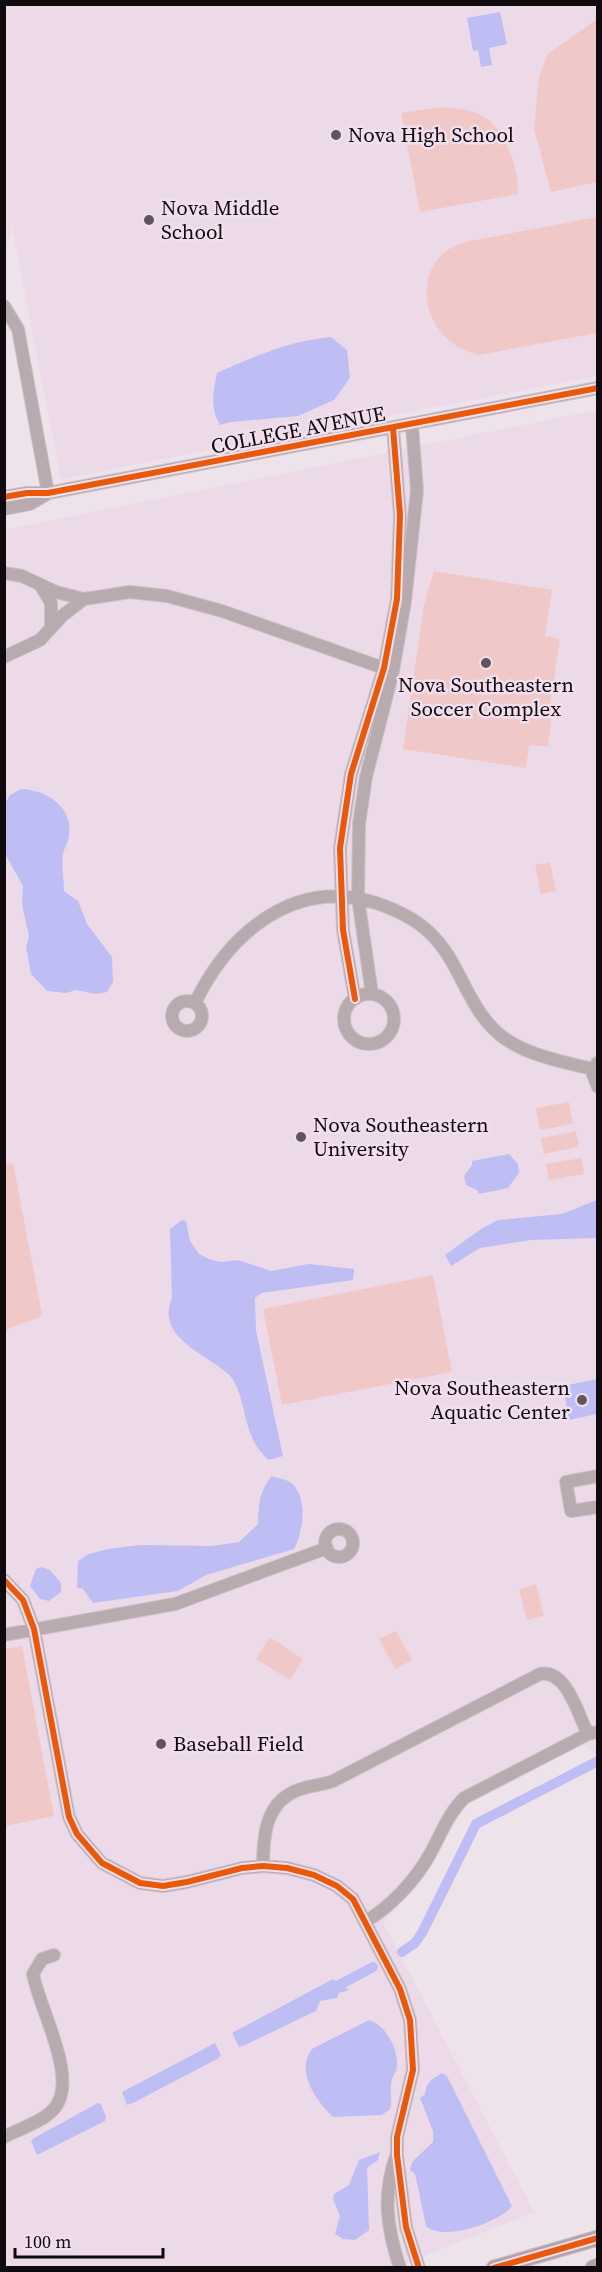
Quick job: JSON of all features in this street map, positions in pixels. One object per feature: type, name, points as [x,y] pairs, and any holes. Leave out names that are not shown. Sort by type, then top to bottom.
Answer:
[{"type":"main road","points":[[494,2268],[597,2238]]},
{"type":"street","points":[[4,306],[18,329],[48,493]]},
{"type":"street","name":"COLLEGE AVENUE","points":[[4,497],[27,493],[48,493],[597,388]]},
{"type":"street","points":[[355,999],[347,960],[340,897],[340,848],[348,787],[399,645],[417,491],[412,424]]},
{"type":"street","points":[[372,994],[358,898],[359,824],[366,777],[389,670],[397,599],[400,515],[393,428]]},
{"type":"street","name":"COLLEGE AVENUE","points":[[4,509],[30,504],[48,493]]},
{"type":"street","points":[[400,515],[415,516]]},
{"type":"street","points":[[4,573],[22,576],[56,592],[84,599],[130,592],[167,596],[222,611],[389,670]]},
{"type":"street","points":[[40,585],[51,603],[51,626]]},
{"type":"street","points":[[4,657],[40,640],[51,626],[84,599]]},
{"type":"street","points":[[195,1003],[226,951],[262,920],[293,904],[340,897],[358,898],[391,908],[423,927],[453,962],[475,1009],[502,1036],[537,1053],[595,1066],[597,1087]]},
{"type":"street","points":[[372,994],[386,1001],[394,1014],[394,1022],[388,1036],[376,1044],[360,1043],[348,1033],[344,1018],[349,1004],[355,999],[372,994]]},
{"type":"street","points":[[597,1476],[566,1482],[571,1511],[597,1507]]},
{"type":"street","points":[[4,1635],[174,1604],[327,1548]]},
{"type":"street","points":[[4,1580],[23,1600],[34,1629],[64,1797],[77,1834],[102,1863],[140,1883],[163,1886],[262,1866],[287,1868],[314,1875],[337,1886],[353,1899],[400,1989],[410,2020],[413,2070],[397,2137],[397,2155],[406,2227],[419,2268]]},
{"type":"street","points":[[262,1866],[265,1825],[270,1814],[286,1796],[299,1789],[333,1781],[540,1674],[550,1674],[560,1680],[593,1733],[464,1798],[450,1814],[418,1872],[391,1902],[365,1922]]},
{"type":"street","points":[[4,2137],[52,2111],[62,2093],[64,2073],[33,1974],[42,1959],[54,1955]]},
{"type":"street","points":[[397,2155],[391,2172],[386,2207],[387,2225],[400,2268]]},
{"type":"shaded area","points":[[5,5],[597,5],[597,376],[61,479],[12,227],[5,253]]},
{"type":"shaded area","points":[[597,19],[597,182],[551,192],[534,129],[539,76],[548,54]]},
{"type":"shaded area","points":[[442,107],[475,112],[496,128],[509,148],[513,160],[518,194],[420,212],[401,113]]},
{"type":"shaded area","points":[[597,217],[597,333],[479,355],[458,347],[442,334],[432,318],[427,300],[428,281],[434,265],[446,251],[465,242]]},
{"type":"shaded area","name":"Nova Southeastern University","points":[[597,410],[597,1759],[592,1750],[581,1743],[472,1799],[461,1809],[418,1882],[383,1922],[534,2212],[397,2267],[5,2267],[4,530]]},
{"type":"shaded area","name":"Nova Southeastern Soccer Complex","points":[[434,571],[552,590],[545,636],[560,639],[549,713],[552,714],[548,747],[529,745],[526,768],[403,749],[424,605]]},
{"type":"shaded area","points":[[550,862],[556,891],[541,894],[535,865]]},
{"type":"shaded area","points":[[569,1102],[573,1124],[540,1130],[536,1108]]},
{"type":"shaded area","points":[[576,1131],[579,1147],[544,1154],[541,1138]]},
{"type":"shaded area","points":[[581,1158],[584,1174],[549,1180],[546,1164]]},
{"type":"shaded area","points":[[13,1163],[42,1314],[40,1317],[8,1329],[5,1333],[4,1164]]},
{"type":"shaded area","points":[[433,1275],[452,1372],[282,1405],[263,1309]]},
{"type":"shaded area","points":[[536,1584],[544,1616],[527,1620],[519,1589]]},
{"type":"shaded area","points":[[396,1631],[412,1660],[395,1669],[379,1639]]},
{"type":"shaded area","points":[[270,1637],[303,1659],[290,1680],[256,1659]]},
{"type":"shaded area","points":[[22,1646],[54,1816],[5,1826],[5,1649]]},
{"type":"water","points":[[500,12],[507,44],[489,48],[492,65],[481,67],[478,50],[473,51],[467,18]]},
{"type":"water","points":[[331,337],[347,350],[350,378],[334,400],[298,416],[220,425],[214,406],[217,373],[286,346]]},
{"type":"water","points":[[21,789],[48,796],[62,808],[67,816],[69,835],[62,857],[64,891],[78,901],[87,924],[112,957],[113,982],[107,992],[96,994],[76,990],[66,993],[47,991],[31,974],[26,947],[29,936],[22,904],[23,886],[5,854],[5,803],[10,795]]},
{"type":"water","points":[[509,1154],[518,1164],[519,1173],[508,1188],[479,1194],[477,1190],[466,1185],[464,1176],[472,1165],[472,1161]]},
{"type":"water","points":[[597,1200],[597,1238],[531,1240],[480,1248],[451,1266],[445,1255],[481,1229],[498,1220],[562,1214]]},
{"type":"water","points":[[182,1220],[186,1221],[190,1241],[199,1254],[209,1259],[221,1262],[238,1260],[271,1271],[309,1264],[354,1269],[353,1280],[262,1293],[255,1298],[256,1330],[283,1456],[268,1460],[261,1452],[252,1437],[240,1394],[232,1379],[218,1366],[185,1343],[170,1323],[169,1311],[172,1298],[170,1229]]},
{"type":"water","name":"Nova Southeastern Aquatic Center","points":[[597,1379],[597,1414],[569,1420],[563,1386]]},
{"type":"water","points":[[272,1476],[290,1482],[300,1496],[302,1524],[294,1549],[206,1575],[178,1591],[93,1603],[83,1589],[77,1588],[78,1561],[89,1554],[140,1545],[212,1546],[239,1542],[258,1524],[262,1493]]},
{"type":"water","points":[[42,1567],[50,1570],[61,1583],[61,1592],[49,1601],[40,1599],[30,1586],[36,1569]]},
{"type":"water","points":[[333,1979],[349,1990],[339,1993],[337,1998],[320,2001],[316,2011],[239,2047],[232,2033]]},
{"type":"water","points":[[369,2020],[386,2033],[396,2053],[397,2067],[391,2083],[390,2109],[382,2115],[333,2117],[320,2103],[310,2085],[306,2067],[307,2058],[312,2049]]},
{"type":"water","points":[[215,2043],[221,2055],[219,2058],[127,2105],[122,2092]]},
{"type":"water","points":[[442,2073],[447,2076],[512,2206],[484,2224],[445,2232],[426,2226],[415,2174],[410,2170],[412,2162],[433,2142],[433,2131],[420,2098],[425,2094],[430,2081]]},
{"type":"water","points":[[98,2103],[101,2104],[106,2117],[105,2121],[37,2155],[31,2141],[34,2138]]},
{"type":"water","points":[[380,2152],[378,2160],[367,2168],[369,2230],[355,2240],[343,2239],[335,2234],[340,2216],[333,2199],[334,2194],[349,2185],[359,2160]]},
{"type":"waterway","points":[[402,1952],[415,1943],[422,1933],[476,1824],[598,1761]]},
{"type":"waterway","points":[[330,1990],[373,1967]]},
{"type":"cycle path","points":[[4,497],[27,493],[48,493],[598,388]]},
{"type":"cycle path","points":[[355,999],[343,930],[340,848],[351,774],[384,668],[397,599],[400,515],[393,428]]},
{"type":"cycle path","points":[[4,1580],[23,1600],[34,1629],[69,1817],[77,1834],[102,1863],[140,1883],[163,1886],[242,1868],[263,1866],[287,1868],[314,1875],[337,1886],[353,1899],[400,1989],[410,2020],[413,2070],[397,2137],[397,2155],[406,2227],[419,2268]]},
{"type":"cycle path","points":[[494,2268],[598,2238]]},
{"type":"place","name":"Nova High School","points":[[336,135]]},
{"type":"place","name":"Nova Middle School","points":[[149,220]]},
{"type":"place","name":"Nova Southeastern Soccer Complex","points":[[486,663]]},
{"type":"place","name":"Nova Southeastern University","points":[[301,1137]]},
{"type":"place","name":"Nova Southeastern Aquatic Center","points":[[582,1400]]},
{"type":"place","name":"Baseball Field","points":[[161,1744]]}]
